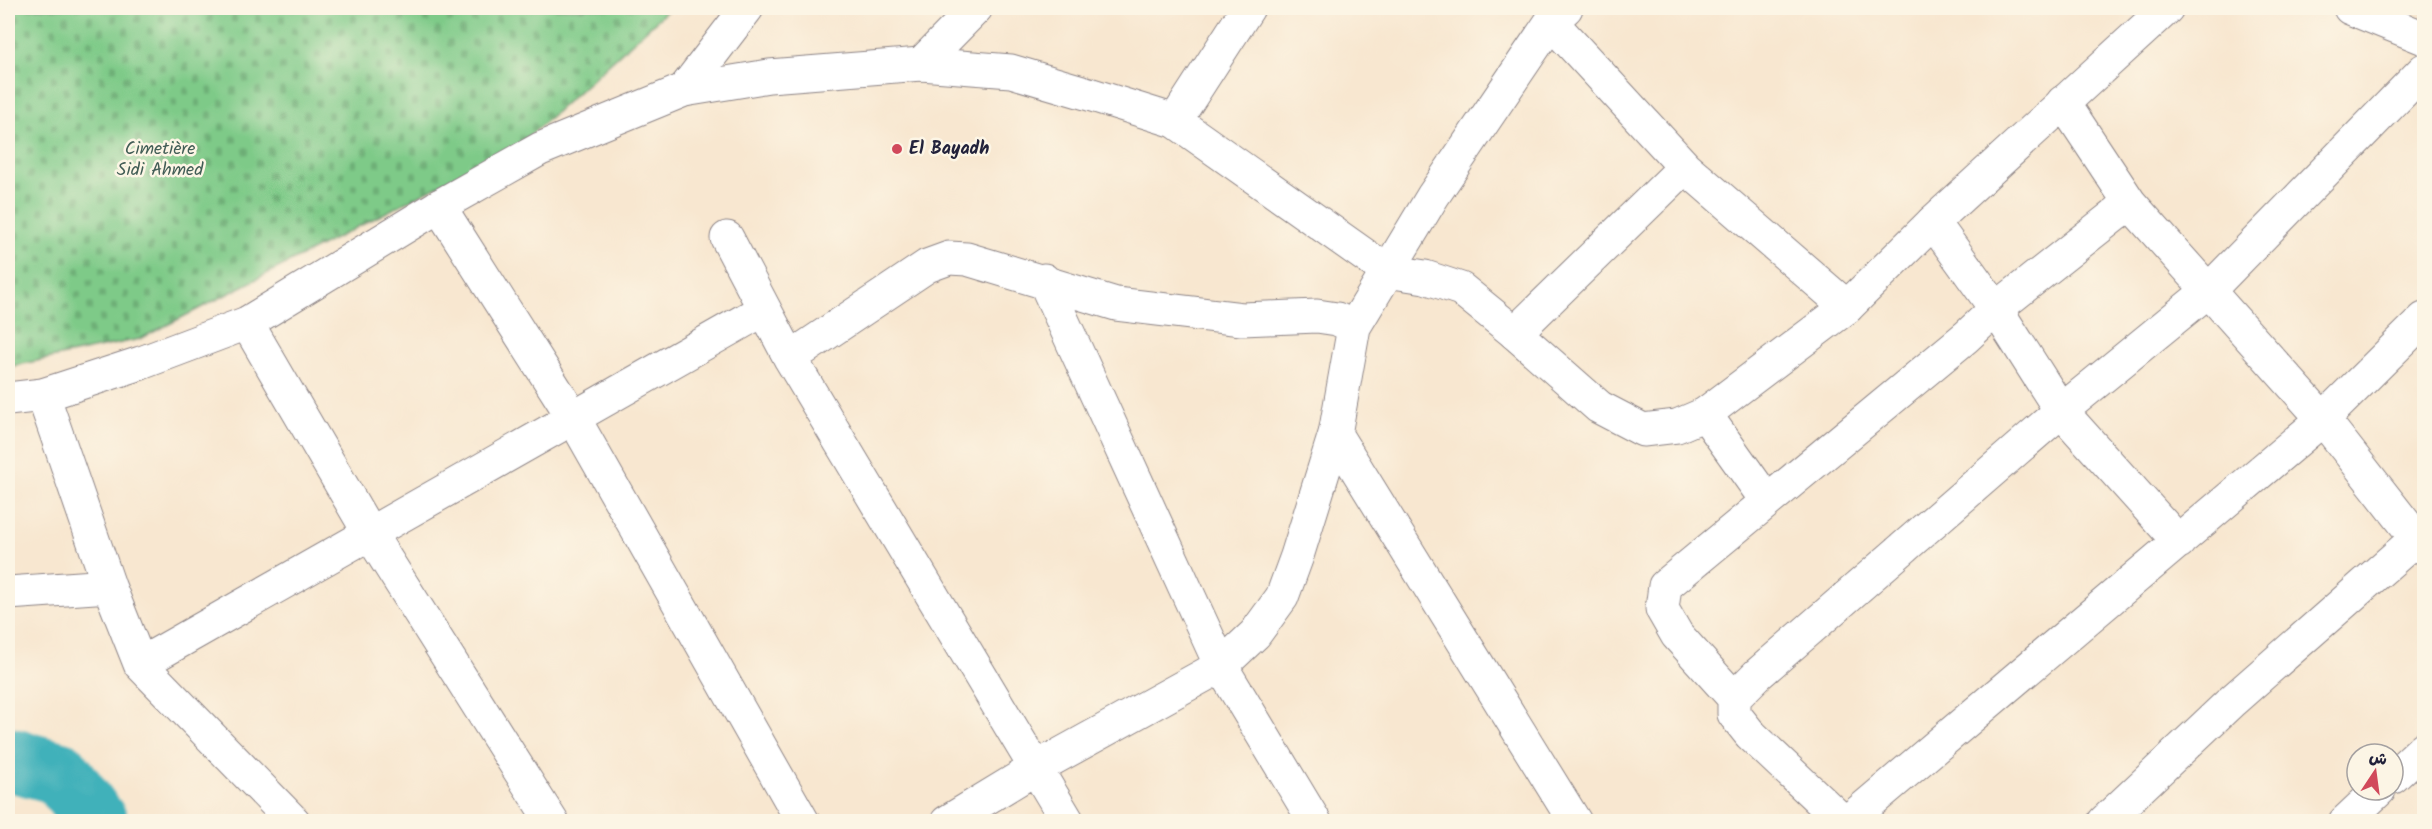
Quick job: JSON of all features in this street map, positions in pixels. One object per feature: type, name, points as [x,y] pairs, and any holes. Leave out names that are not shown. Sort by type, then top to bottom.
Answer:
[{"type":"street","points":[[684,90],[747,8]]},
{"type":"street","points":[[921,64],[976,8]]},
{"type":"street","points":[[1175,121],[1248,8]]},
{"type":"street","points":[[8,399],[43,395],[141,363],[247,323],[439,206],[540,149],[684,90],[770,76],[921,64],[1011,71],[1175,121],[1387,271],[1425,277],[1461,289],[1599,407],[1643,430],[1677,426],[1705,414],[1847,307],[1933,222],[2167,8]]},
{"type":"street","points":[[2350,8],[2424,38]]},
{"type":"street","points":[[947,822],[1036,768],[1221,666],[1254,634],[1282,597],[1335,434],[1354,327],[1433,196],[1559,15],[1685,167],[1847,307]]},
{"type":"street","points":[[1734,698],[1766,667],[2061,411],[2208,291],[2424,70]]},
{"type":"street","points":[[2063,102],[2130,203],[2323,419],[2422,540],[2232,701],[2104,822]]},
{"type":"street","points":[[1515,333],[1685,167]]},
{"type":"street","points":[[2130,203],[1996,309],[1966,337],[1665,586],[1662,609],[1677,635],[1734,698],[1734,714],[1750,734],[1845,822],[2323,419],[2424,319]]},
{"type":"street","points":[[439,206],[573,417],[803,822]]},
{"type":"street","points":[[1933,222],[1996,309],[2061,411],[2179,542]]},
{"type":"street","points":[[727,238],[790,358],[1068,822]]},
{"type":"street","points":[[790,358],[927,266],[949,258],[968,259],[1044,280],[1116,304],[1242,319],[1317,316],[1337,319],[1354,327]]},
{"type":"street","points":[[1044,280],[1221,666],[1315,822]]},
{"type":"street","points":[[140,664],[763,310]]},
{"type":"street","points":[[247,323],[370,534],[552,822]]},
{"type":"street","points":[[43,395],[109,586],[140,664],[294,822]]},
{"type":"street","points":[[1705,414],[1767,501]]},
{"type":"street","points":[[1335,434],[1575,822]]},
{"type":"street","points":[[8,593],[109,586]]},
{"type":"street","points":[[2405,766],[2424,748]]},
{"type":"street","points":[[2345,822],[2366,802]]},
{"type":"green space","name":"Cimetière Sidi Ahmed","points":[[8,8],[670,8],[523,142],[140,339],[8,367]]},
{"type":"waterway","points":[[8,759],[60,773],[96,822]]},
{"type":"place","name":"El Bayadh","points":[[897,149]]}]
